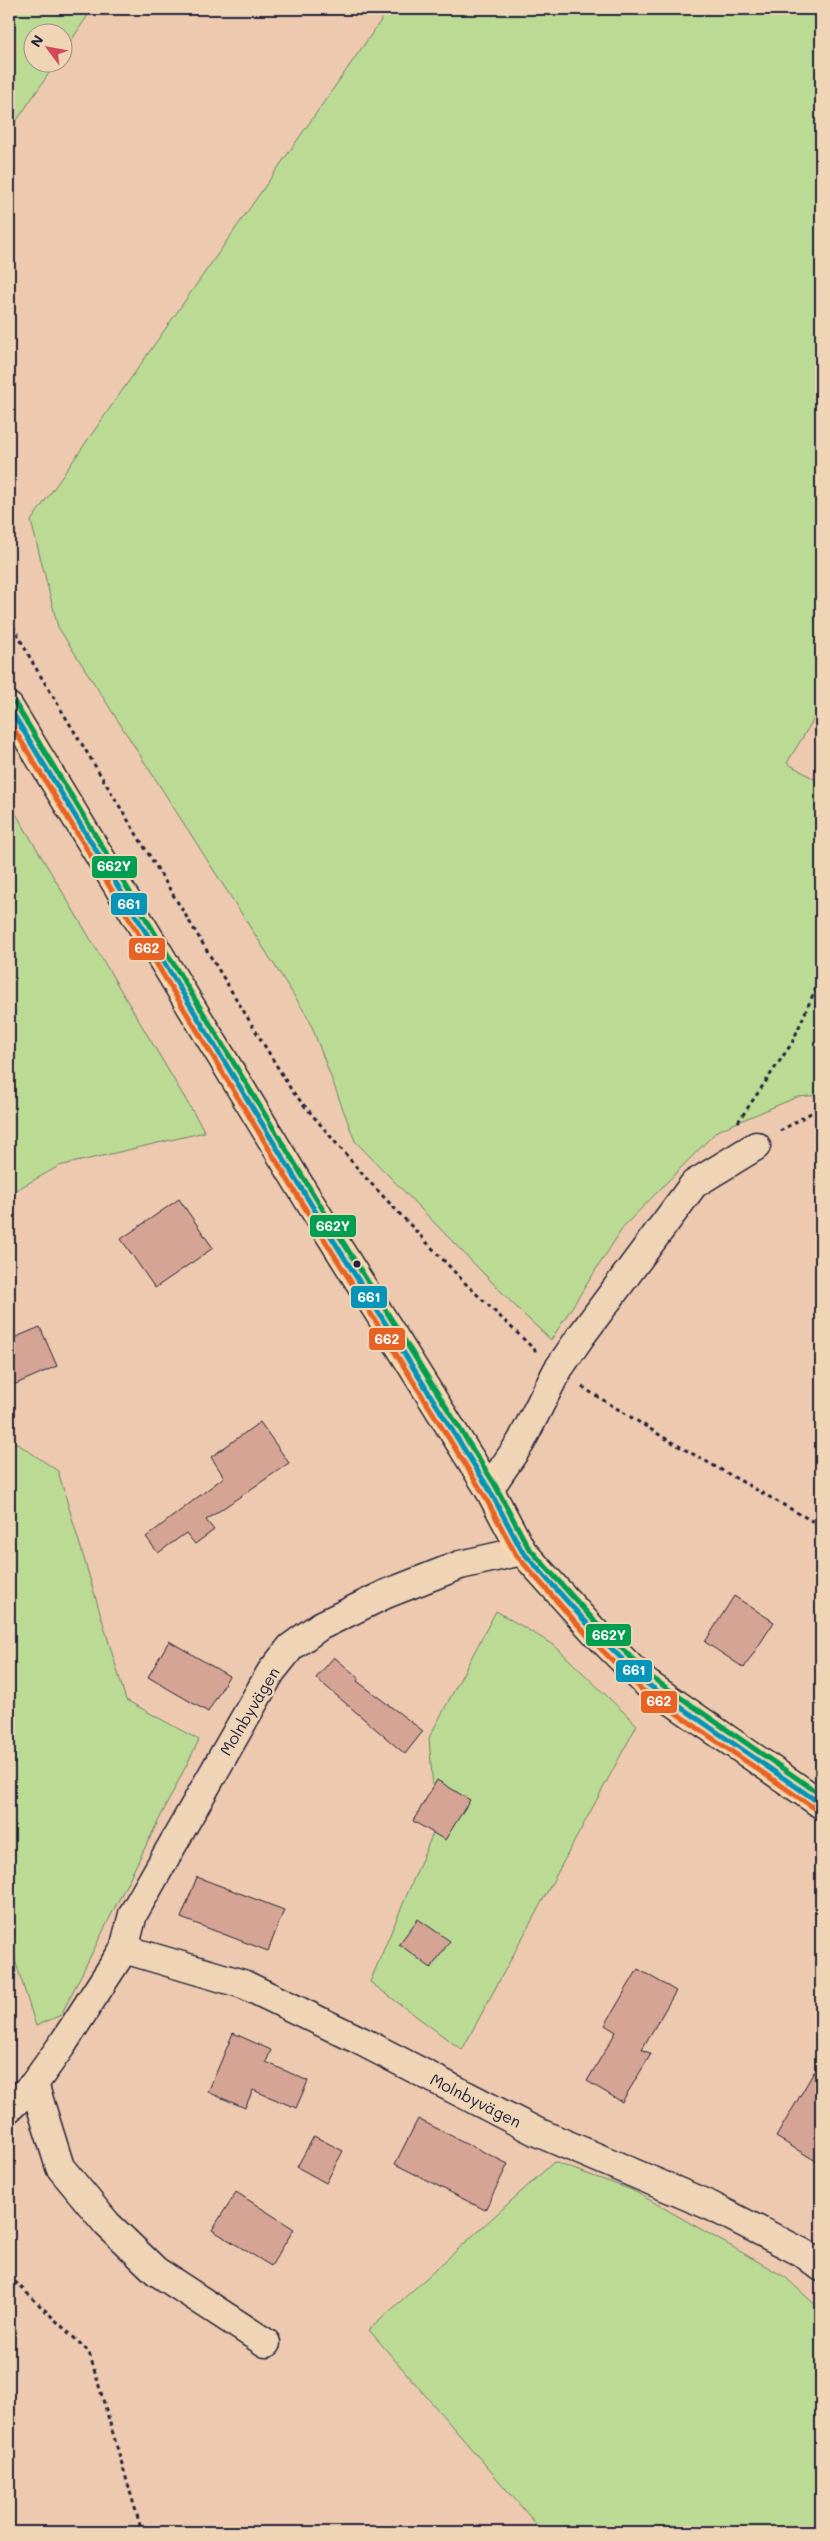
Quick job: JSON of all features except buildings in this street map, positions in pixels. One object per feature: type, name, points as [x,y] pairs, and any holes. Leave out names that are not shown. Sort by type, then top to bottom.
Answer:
[{"type":"main road","points":[[9,707],[312,1205],[489,1489],[522,1551],[593,1630],[646,1683],[821,1804]]},
{"type":"street","points":[[489,1489],[521,1442],[557,1372],[581,1336],[694,1184],[756,1146]]},
{"type":"street","name":"Molnbyvägen","points":[[9,2108],[34,2084],[62,2045],[124,1949],[133,1914],[270,1672],[291,1647],[320,1626],[386,1594],[460,1565],[522,1551]]},
{"type":"street","name":"Molnbyvägen","points":[[124,1949],[243,1984],[361,2041],[537,2132],[711,2206],[803,2253],[821,2267]]},
{"type":"street","points":[[34,2084],[60,2167],[107,2224],[156,2272],[266,2343]]},
{"type":"path","points":[[9,620],[69,724],[292,1091],[364,1176],[466,1284],[557,1372],[668,1440],[821,1526]]},
{"type":"path","points":[[732,1129],[792,1043],[821,976]]},
{"type":"path","points":[[756,1146],[821,1108]]},
{"type":"path","points":[[9,2276],[89,2352],[142,2532]]},
{"type":"green space","points":[[9,9],[92,9],[72,39],[72,22],[22,22],[22,72],[50,72],[9,132]]},
{"type":"green space","points":[[389,9],[821,9],[821,707],[787,763],[821,783],[821,1095],[797,1097],[717,1131],[624,1226],[551,1340],[520,1311],[355,1141],[309,1019],[58,627],[31,521]]},
{"type":"green space","points":[[9,802],[205,1132],[59,1166],[9,1194]]},
{"type":"green space","points":[[9,1438],[58,1471],[126,1700],[199,1740],[61,2015],[36,2026],[9,1941]]},
{"type":"green space","points":[[496,1611],[554,1645],[637,1725],[462,2050],[370,1982],[436,1826],[429,1738]]},
{"type":"green space","points":[[554,2162],[632,2190],[785,2277],[821,2310],[821,2532],[543,2532],[369,2330]]},
{"type":"transit line","name":"662Y","points":[[15,703],[323,1210],[495,1485],[528,1547],[598,1625],[651,1677],[821,1795]]},
{"type":"transit line","name":"661","points":[[9,707],[317,1214],[489,1489],[522,1551],[593,1630],[646,1683],[821,1804]]},
{"type":"transit line","name":"662","points":[[9,721],[311,1218],[483,1493],[516,1555],[587,1635],[641,1689],[817,1810]]}]
